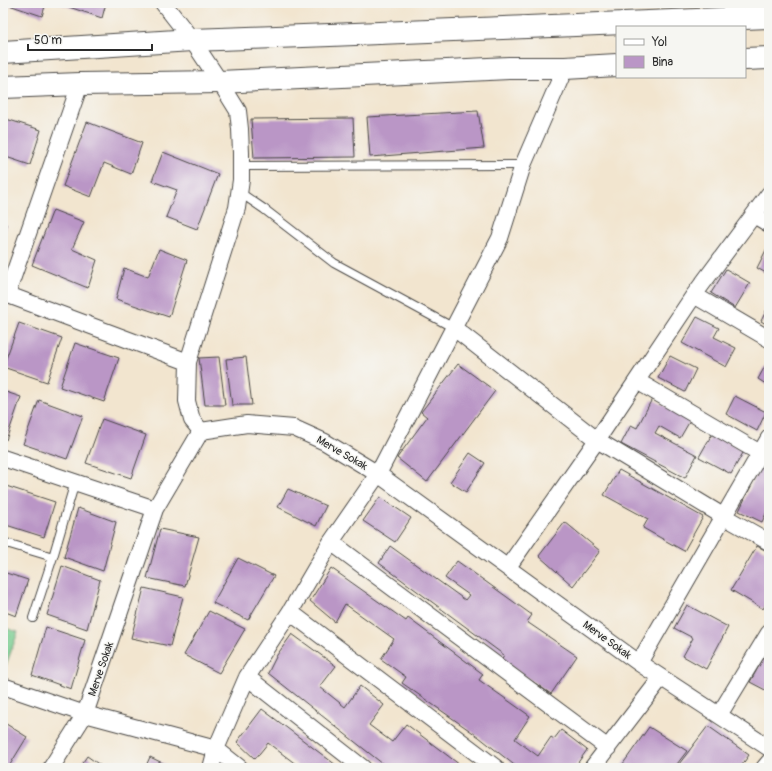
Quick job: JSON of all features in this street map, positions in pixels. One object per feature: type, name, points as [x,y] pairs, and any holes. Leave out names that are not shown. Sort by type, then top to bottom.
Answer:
[{"type":"main road","points":[[3,52],[192,40],[769,17]]},
{"type":"main road","points":[[746,59],[769,58]]},
{"type":"main road","points":[[3,87],[80,84],[220,82],[616,65]]},
{"type":"street","points":[[163,3],[192,40],[238,111],[240,129],[241,166],[237,208],[188,362],[187,401],[192,420],[201,431]]},
{"type":"street","points":[[211,768],[216,749],[247,677],[290,612],[331,542],[378,474],[500,238],[523,165],[565,68]]},
{"type":"street","points":[[80,84],[5,293],[188,362]]},
{"type":"street","points":[[508,568],[597,440],[694,295],[769,194]]},
{"type":"street","points":[[754,215],[769,224]]},
{"type":"street","points":[[694,295],[769,339]]},
{"type":"street","points":[[454,328],[597,440],[769,542]]},
{"type":"street","points":[[637,381],[760,453]]},
{"type":"street","name":"Merve Sokak","points":[[51,768],[85,714],[155,509],[201,431],[247,424],[294,428],[325,442],[378,474],[639,663],[769,748]]},
{"type":"street","points":[[639,663],[769,438]]},
{"type":"street","points":[[3,458],[155,509]]},
{"type":"street","points":[[331,542],[608,748]]},
{"type":"street","points":[[290,612],[496,768]]},
{"type":"street","points":[[719,715],[769,633]]},
{"type":"street","points":[[247,677],[363,768]]},
{"type":"street","points":[[592,768],[661,678]]},
{"type":"street","points":[[3,686],[85,714],[216,749],[240,768]]},
{"type":"street","points":[[764,768],[769,762]]},
{"type":"lane","points":[[241,166],[523,165]]},
{"type":"lane","points":[[239,192],[264,209],[334,263],[454,328]]},
{"type":"lane","points":[[33,618],[75,482]]},
{"type":"lane","points":[[3,542],[53,557]]},
{"type":"green space","points":[[3,627],[18,632],[4,671],[3,671]]},
{"type":"building","points":[[3,3],[46,3],[42,16]]},
{"type":"building","points":[[57,3],[106,3],[102,18]]},
{"type":"building","points":[[478,111],[484,148],[370,157],[367,117]]},
{"type":"building","points":[[3,118],[41,130],[30,165],[3,156]]},
{"type":"building","points":[[353,118],[355,157],[254,158],[251,119]]},
{"type":"building","points":[[87,122],[142,143],[131,174],[104,163],[91,197],[63,186]]},
{"type":"building","points":[[163,152],[218,174],[197,229],[166,217],[177,190],[152,181]]},
{"type":"building","points":[[53,210],[84,222],[72,249],[97,260],[88,288],[32,265]]},
{"type":"building","points":[[3,224],[7,225],[3,237]]},
{"type":"building","points":[[769,244],[769,269],[766,273],[757,268]]},
{"type":"building","points":[[159,249],[187,260],[169,317],[116,299],[124,268],[148,277]]},
{"type":"building","points":[[726,269],[750,283],[735,308],[711,293]]},
{"type":"building","points":[[769,305],[769,326],[761,321]]},
{"type":"building","points":[[697,317],[719,328],[714,337],[736,348],[726,367],[682,343]]},
{"type":"building","points":[[19,323],[62,338],[47,382],[3,367]]},
{"type":"building","points":[[75,343],[119,358],[104,402],[60,387]]},
{"type":"building","points":[[670,356],[696,369],[685,392],[658,378]]},
{"type":"building","points":[[219,357],[225,405],[205,405],[199,358]]},
{"type":"building","points":[[246,357],[252,405],[232,405],[226,359]]},
{"type":"building","points":[[769,359],[769,386],[758,379]]},
{"type":"building","points":[[458,364],[495,391],[427,482],[397,458],[427,417],[421,412]]},
{"type":"building","points":[[3,391],[21,397],[6,440],[3,438]]},
{"type":"building","points":[[735,396],[766,412],[757,431],[726,414]]},
{"type":"building","points":[[652,399],[691,419],[680,438],[659,426],[655,433],[697,455],[685,478],[621,444],[631,425],[637,428]]},
{"type":"building","points":[[39,400],[83,416],[67,459],[23,444]]},
{"type":"building","points":[[102,419],[146,435],[131,478],[86,463]]},
{"type":"building","points":[[712,434],[744,451],[731,474],[699,457]]},
{"type":"building","points":[[470,453],[485,463],[466,492],[450,482]]},
{"type":"building","points":[[760,467],[769,471],[769,507],[762,522],[739,511]]},
{"type":"building","points":[[619,470],[703,517],[684,551],[643,528],[648,519],[604,495]]},
{"type":"building","points":[[3,485],[55,502],[44,537],[3,524]]},
{"type":"building","points":[[288,489],[326,506],[316,526],[278,507]]},
{"type":"building","points":[[380,497],[411,518],[395,542],[363,521]]},
{"type":"building","points":[[78,508],[116,522],[103,571],[64,557]]},
{"type":"building","points":[[565,522],[600,551],[573,586],[539,556]]},
{"type":"building","points":[[160,529],[199,537],[185,586],[147,578]]},
{"type":"building","points":[[390,546],[465,600],[469,595],[445,578],[457,561],[532,615],[527,622],[577,656],[551,694],[501,660],[504,655],[379,563]]},
{"type":"building","points":[[757,546],[769,552],[769,599],[763,609],[731,590]]},
{"type":"building","points":[[238,558],[274,576],[248,620],[213,603]]},
{"type":"building","points":[[62,566],[100,580],[87,629],[47,615]]},
{"type":"building","points":[[331,568],[406,621],[408,618],[483,674],[479,680],[530,716],[515,739],[538,756],[551,737],[554,739],[561,730],[587,750],[574,768],[518,768],[479,737],[402,683],[406,677],[381,659],[394,639],[345,604],[335,622],[310,601]]},
{"type":"building","points":[[3,572],[28,580],[16,616],[3,611]]},
{"type":"building","points":[[144,588],[183,597],[170,646],[131,638]]},
{"type":"building","points":[[687,605],[728,627],[706,669],[683,656],[693,638],[674,628]]},
{"type":"building","points":[[209,611],[245,629],[219,673],[184,655]]},
{"type":"building","points":[[46,627],[85,640],[71,689],[32,675]]},
{"type":"building","points":[[292,634],[336,666],[320,687],[345,707],[360,686],[384,705],[369,725],[392,742],[406,724],[464,768],[388,768],[268,673],[277,655]]},
{"type":"building","points":[[769,648],[769,692],[750,682]]},
{"type":"building","points":[[262,709],[340,768],[294,768],[297,765],[268,743],[255,759],[237,742]]},
{"type":"building","points":[[3,722],[27,737],[8,768],[3,768]]},
{"type":"building","points":[[708,726],[749,755],[740,768],[676,768]]},
{"type":"building","points":[[649,727],[687,751],[674,768],[620,768]]},
{"type":"building","points":[[87,756],[104,768],[79,768]]},
{"type":"building","points":[[150,757],[173,768],[145,768]]}]
